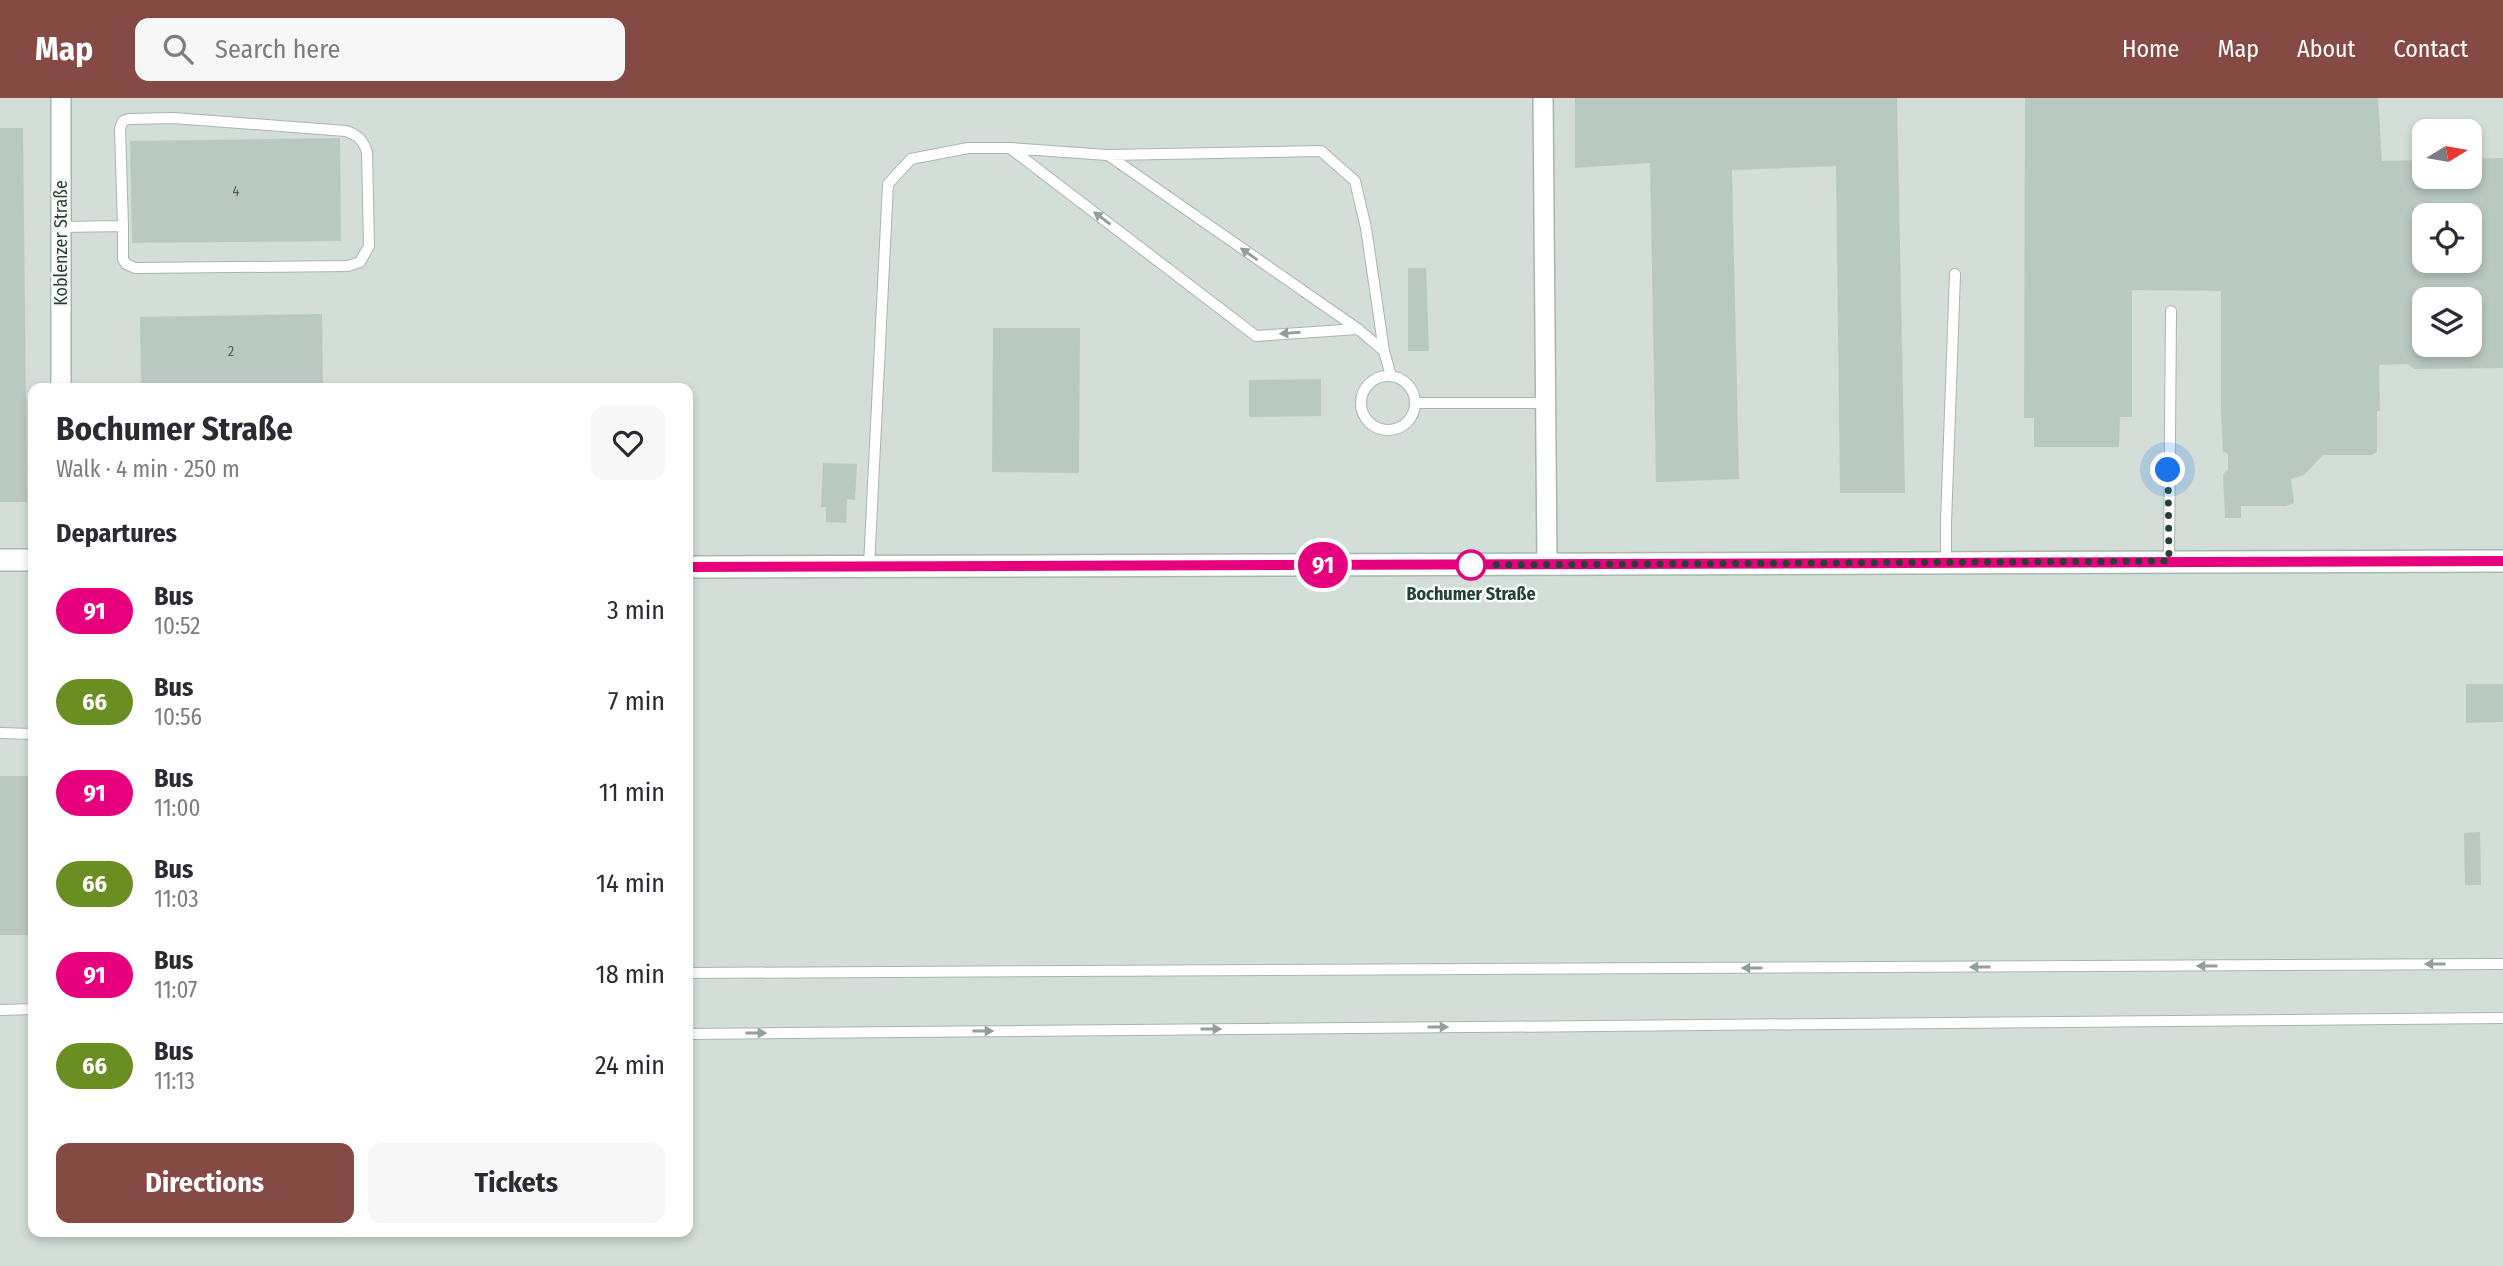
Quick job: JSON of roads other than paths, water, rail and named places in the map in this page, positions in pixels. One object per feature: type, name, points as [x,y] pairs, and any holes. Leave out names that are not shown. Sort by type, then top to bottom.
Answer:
[{"type":"street","name":"Koblenzer Straße","points":[[61,98],[61,383]]},
{"type":"street","points":[[1543,98],[1547,564]]},
{"type":"street","points":[[0,560],[28,560]]},
{"type":"street","points":[[693,567],[2503,561]]},
{"type":"lane","points":[[173,118],[346,131],[363,140],[367,152],[369,246],[360,262],[348,266],[135,268],[124,260],[123,226],[120,128],[123,121],[129,119],[173,118]]},
{"type":"lane","points":[[869,567],[888,184],[911,159],[968,148],[1010,148],[1107,155],[1321,151],[1355,181],[1366,228],[1384,351],[1391,376]]},
{"type":"lane","points":[[1010,148],[1256,336],[1358,329]]},
{"type":"lane","points":[[1107,155],[1358,329],[1384,351]]},
{"type":"lane","points":[[61,227],[123,226]]},
{"type":"lane","points":[[1946,563],[1945,522],[1955,274]]},
{"type":"lane","points":[[2169,561],[2171,311]]},
{"type":"lane","points":[[1391,376],[1403,381],[1412,391],[1415,403],[1412,416],[1403,426],[1391,431],[1378,429],[1367,421],[1361,410],[1361,397],[1367,385],[1378,378],[1391,376]]},
{"type":"lane","points":[[1415,403],[1545,403]]},
{"type":"lane","points":[[0,733],[28,734]]},
{"type":"lane","points":[[693,974],[2503,964]]},
{"type":"lane","points":[[0,1010],[28,1009]]},
{"type":"lane","points":[[693,1034],[2503,1018]]},
{"type":"place","name":"Bochumer Straße","points":[[1471,565]]}]
